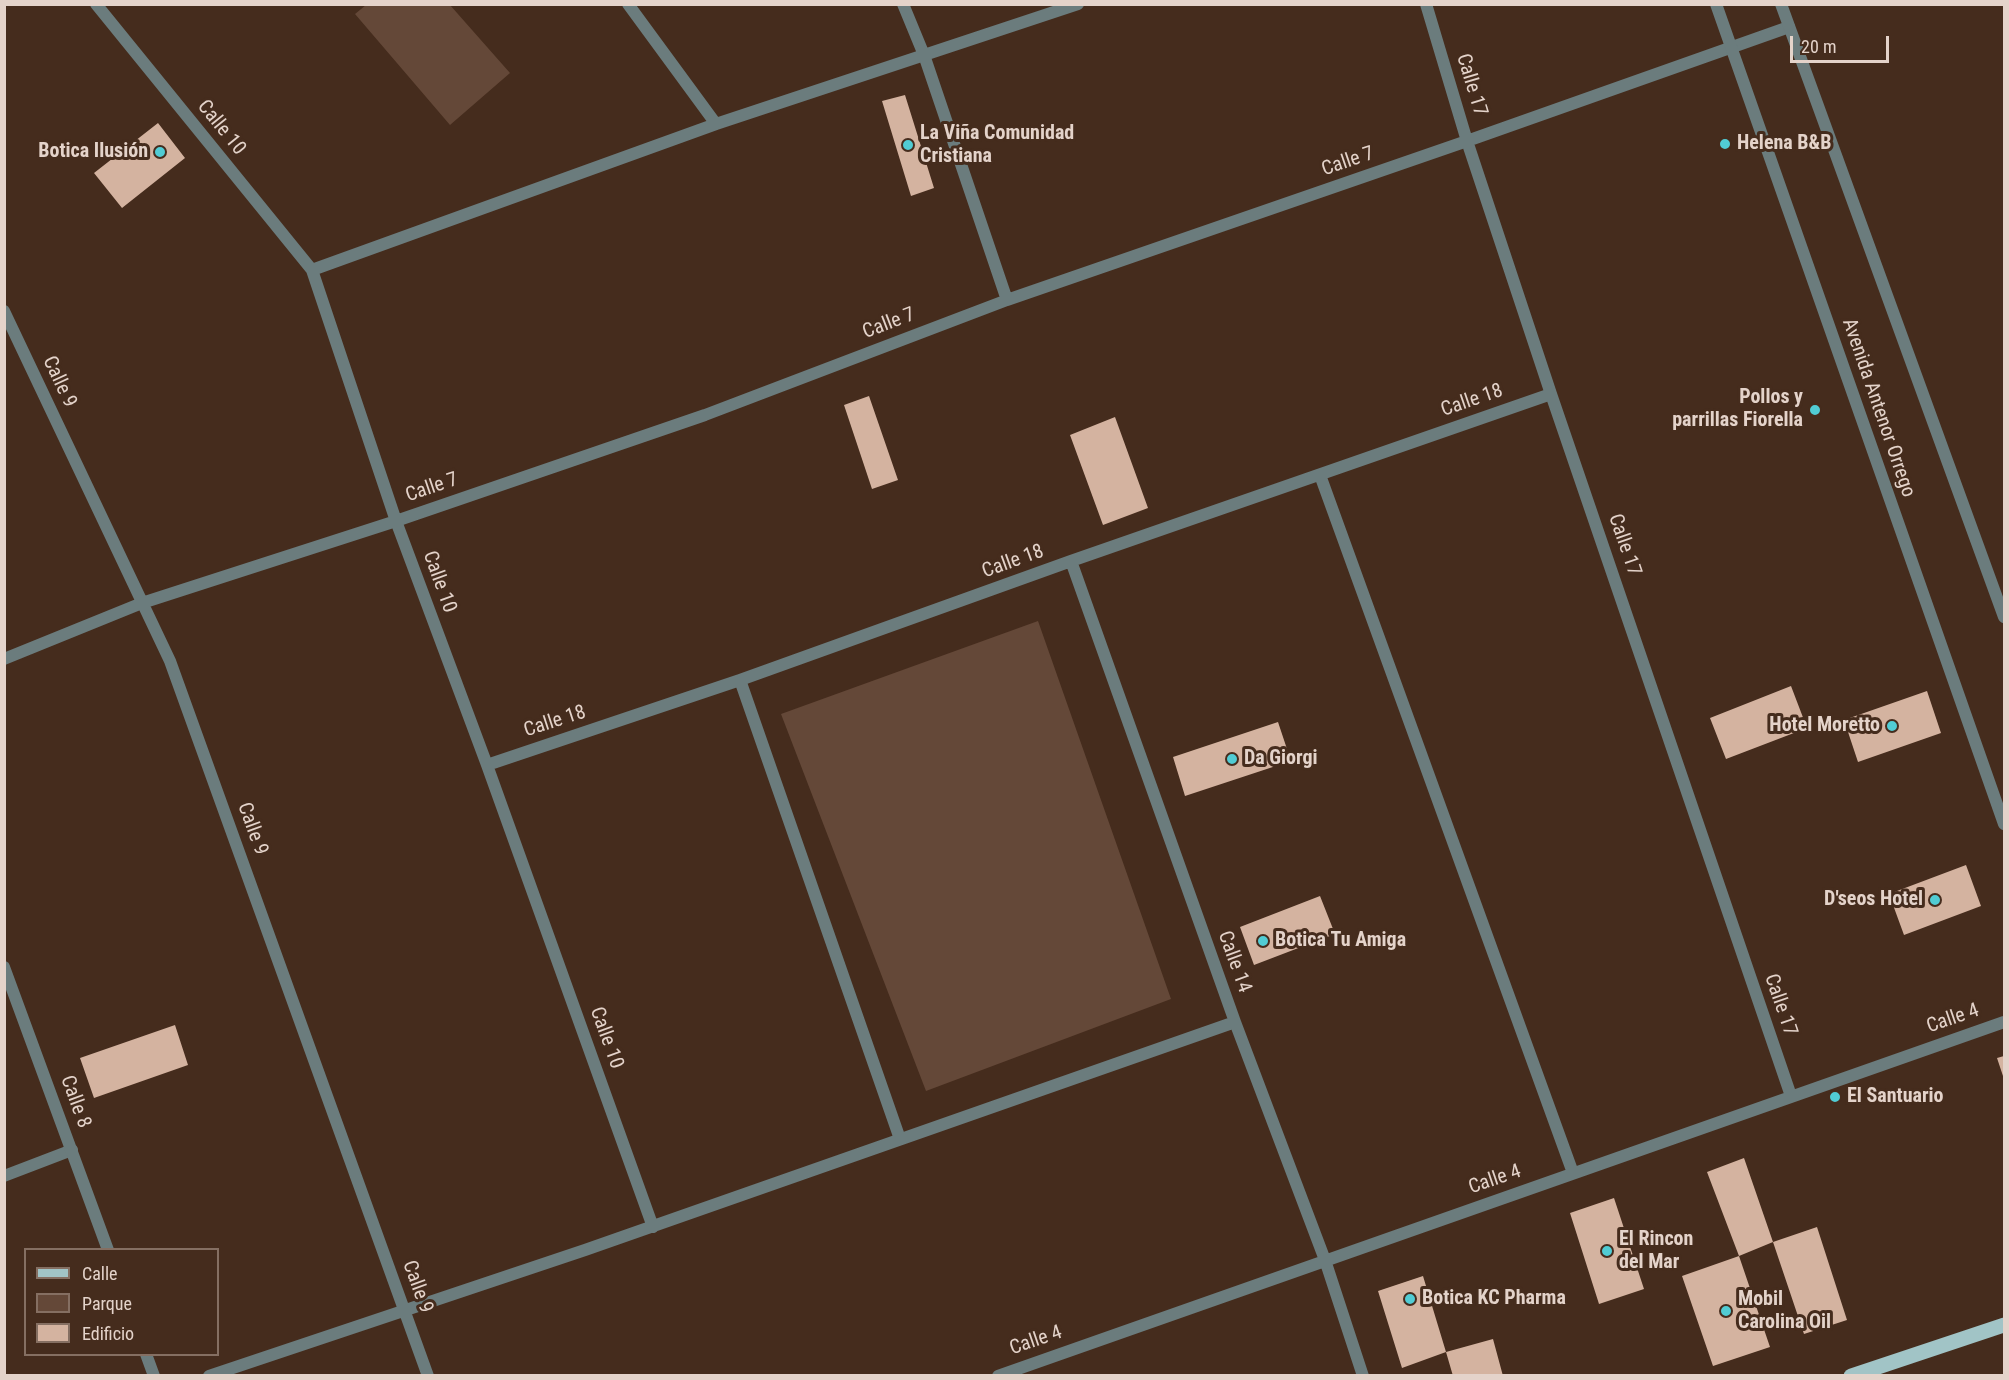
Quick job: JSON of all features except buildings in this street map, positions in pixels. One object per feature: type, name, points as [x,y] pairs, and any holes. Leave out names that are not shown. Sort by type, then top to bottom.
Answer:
[{"type":"main road","points":[[1851,1376],[2004,1325]]},
{"type":"street","name":"Calle 10","points":[[96,4],[312,270],[396,521],[487,765],[653,1227]]},
{"type":"street","points":[[628,4],[716,124]]},
{"type":"street","points":[[903,4],[924,55],[1007,300]]},
{"type":"street","points":[[312,270],[716,124],[1078,4]]},
{"type":"street","name":"Calle 17","points":[[1426,4],[1467,141],[1551,394],[1791,1096]]},
{"type":"street","name":"Avenida Antenor Orrego","points":[[1716,4],[2004,824]]},
{"type":"street","points":[[1781,4],[2004,617]]},
{"type":"street","name":"Calle 7","points":[[4,659],[142,603],[396,521],[705,415],[1007,300],[1789,27]]},
{"type":"street","name":"Calle 9","points":[[4,311],[170,661],[428,1376]]},
{"type":"street","name":"Calle 18","points":[[487,765],[740,680],[1071,561],[1551,394]]},
{"type":"street","points":[[1320,475],[1572,1173]]},
{"type":"street","name":"Calle 14","points":[[1071,561],[1235,1023],[1325,1260],[1363,1376]]},
{"type":"street","points":[[740,680],[900,1139]]},
{"type":"street","name":"Calle 8","points":[[4,968],[107,1248]]},
{"type":"street","name":"Calle 4","points":[[998,1376],[2004,1022]]},
{"type":"street","points":[[209,1376],[653,1227],[1235,1023]]},
{"type":"street","points":[[4,1176],[72,1150]]},
{"type":"street","points":[[147,1356],[154,1376]]},
{"type":"green space","points":[[366,5],[450,5],[510,73],[450,125],[355,14]]},
{"type":"green space","points":[[1038,621],[1171,999],[926,1091],[781,714]]},
{"type":"place","name":"Helena B&B","points":[[1725,144]]},
{"type":"place","name":"La Viña Comunidad Cristiana","points":[[908,145]]},
{"type":"place","name":"Botica Ilusión","points":[[160,152]]},
{"type":"place","name":"Pollos y parrillas Fiorella","points":[[1815,410]]},
{"type":"place","name":"Hotel Moretto","points":[[1892,726]]},
{"type":"place","name":"Da Giorgi","points":[[1232,759]]},
{"type":"place","name":"D'seos Hotel","points":[[1935,900]]},
{"type":"place","name":"Botica Tu Amiga","points":[[1263,941]]},
{"type":"place","name":"El Santuario","points":[[1835,1097]]},
{"type":"place","name":"El Rincon del Mar","points":[[1607,1251]]},
{"type":"place","name":"Botica KC Pharma","points":[[1410,1299]]},
{"type":"place","name":"Mobil Carolina Oil","points":[[1726,1311]]}]
